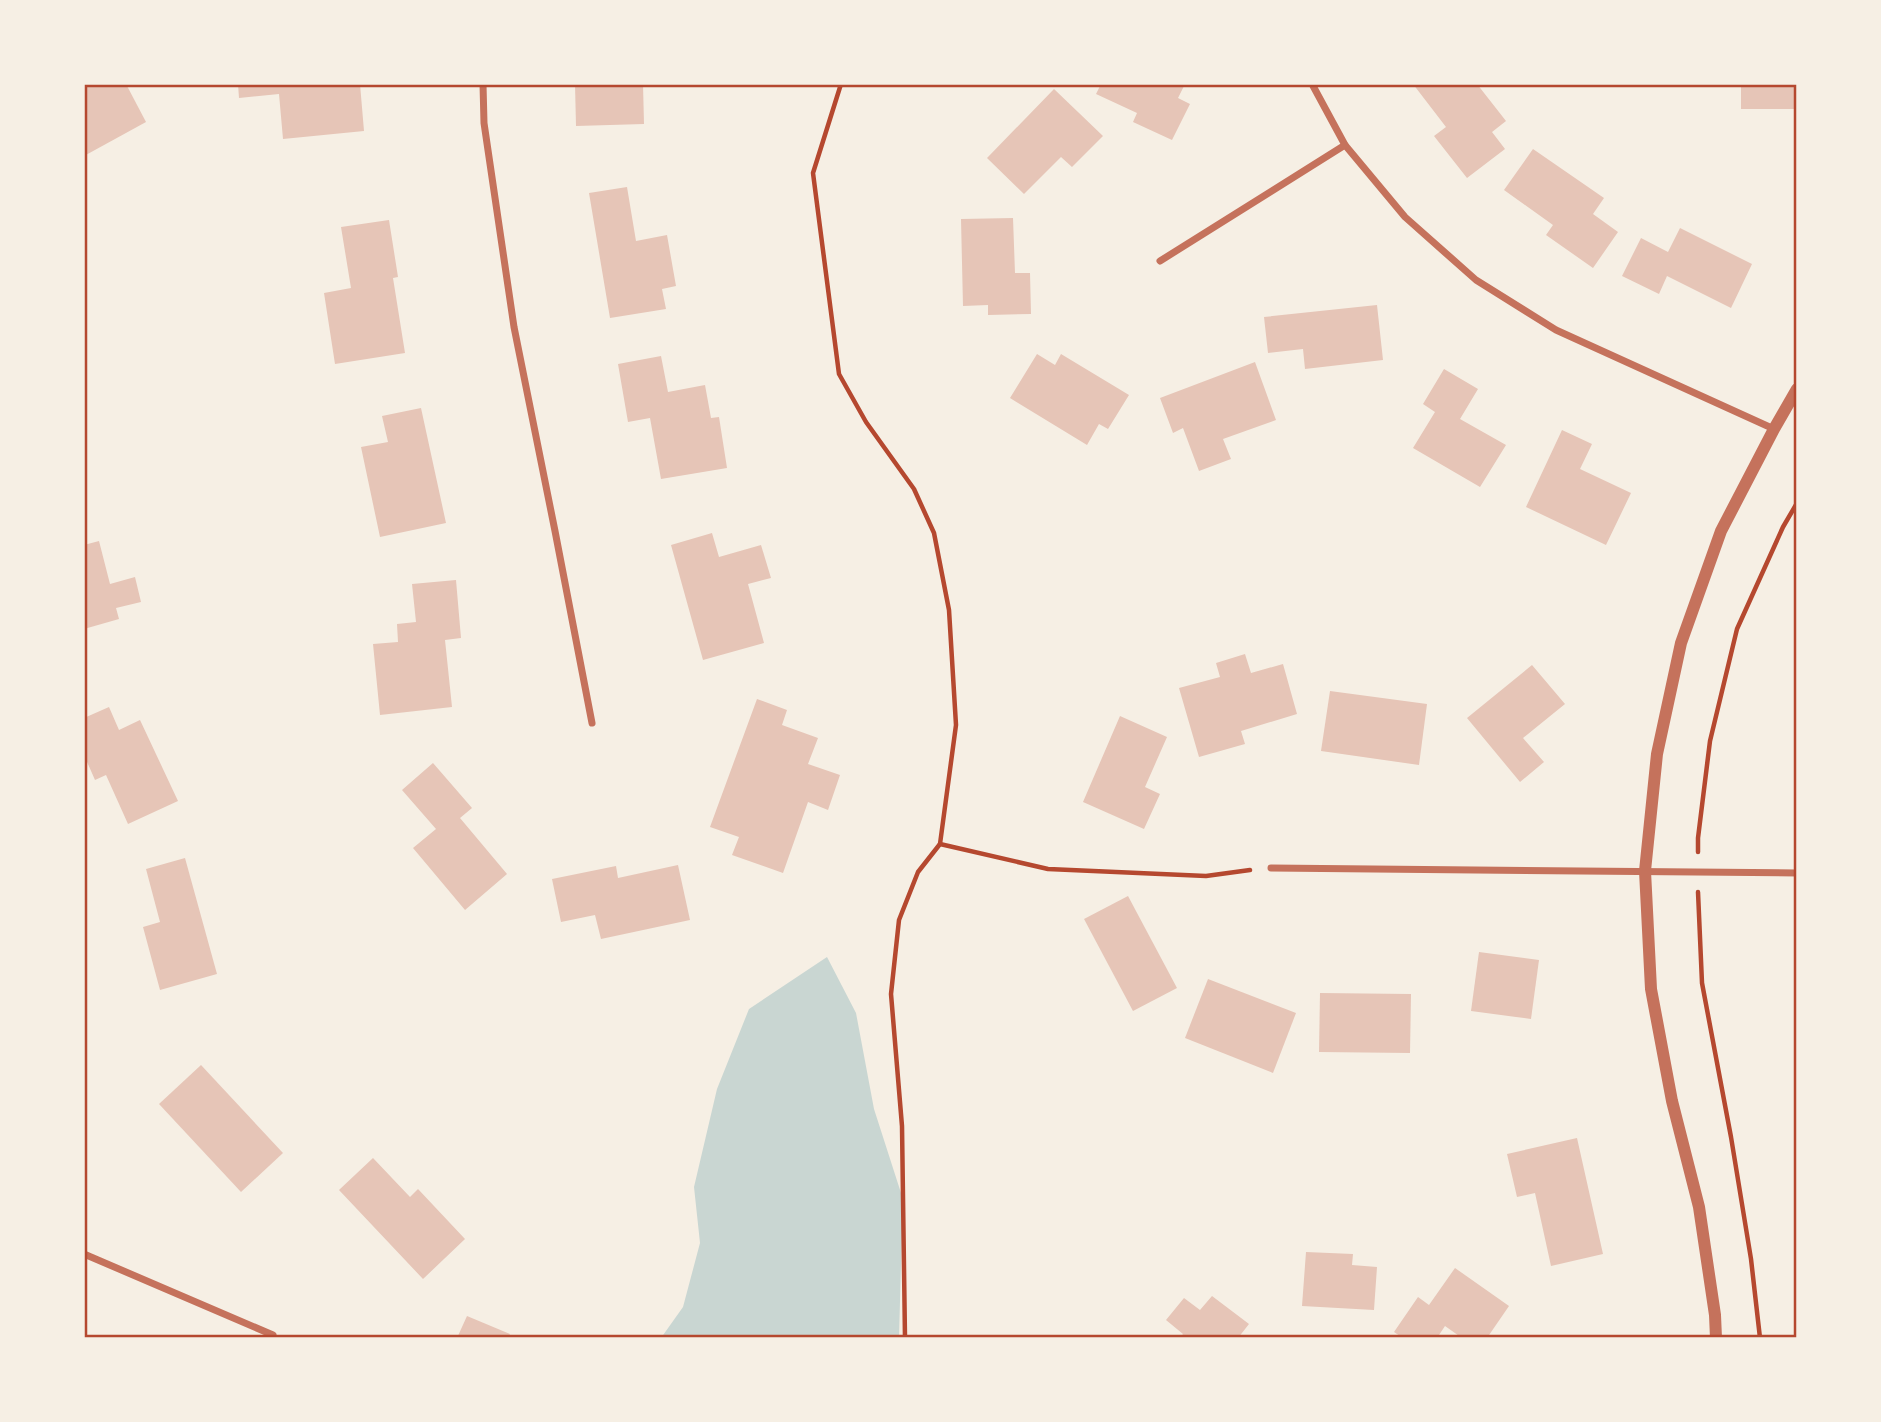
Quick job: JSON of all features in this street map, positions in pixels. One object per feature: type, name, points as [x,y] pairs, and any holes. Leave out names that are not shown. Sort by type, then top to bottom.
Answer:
[{"type":"street","points":[[483,84],[484,123],[514,327],[592,723]]},
{"type":"street","points":[[1311,84],[1345,145],[1405,217],[1476,281],[1556,330],[1774,429]]},
{"type":"street","points":[[1160,261],[1345,145]]},
{"type":"street","points":[[1716,1338],[1699,1207],[1672,1101],[1651,989],[1645,871],[1657,754],[1681,643],[1721,531],[1797,389]]},
{"type":"street","points":[[1271,868],[1797,873]]},
{"type":"street","points":[[84,1254],[274,1335]]},
{"type":"path","points":[[841,84],[813,173],[839,374],[866,422],[914,489],[934,533],[949,610],[956,725],[940,844],[918,873],[899,920],[891,994],[902,1126],[905,1338]]},
{"type":"path","points":[[1698,838],[1710,741],[1737,629],[1783,527],[1797,503]]},
{"type":"path","points":[[940,844],[1048,869],[1206,876],[1271,868]]},
{"type":"path","points":[[1698,908],[1702,983],[1734,1150],[1760,1338]]},
{"type":"shaded area","points":[[827,957],[856,1013],[874,1109],[901,1193],[899,1338],[661,1338],[683,1307],[700,1243],[694,1187],[717,1089],[749,1009]]},
{"type":"building","points":[[89,84],[126,84],[146,122],[84,156],[84,87]]},
{"type":"building","points":[[238,84],[360,84],[364,131],[283,139],[279,94],[239,98]]},
{"type":"building","points":[[575,84],[643,84],[644,124],[576,126]]},
{"type":"building","points":[[1101,84],[1185,84],[1178,98],[1190,104],[1172,140],[1133,122],[1137,113],[1096,94]]},
{"type":"building","points":[[1413,84],[1477,84],[1506,121],[1492,132],[1505,149],[1467,178],[1434,136],[1446,127]]},
{"type":"building","points":[[1741,84],[1795,84],[1796,109],[1741,109]]},
{"type":"building","points":[[1054,89],[1103,136],[1072,167],[1061,157],[1024,194],[987,158]]},
{"type":"building","points":[[1533,149],[1604,198],[1593,214],[1618,232],[1593,268],[1546,235],[1553,225],[1504,190]]},
{"type":"building","points":[[627,187],[636,241],[667,235],[676,286],[662,289],[666,309],[610,318],[589,193]]},
{"type":"building","points":[[1013,218],[1015,273],[1030,273],[1031,314],[988,315],[988,305],[963,306],[961,219]]},
{"type":"building","points":[[389,220],[398,277],[393,278],[405,353],[335,364],[324,293],[351,288],[341,227]]},
{"type":"building","points":[[1680,228],[1752,264],[1731,308],[1667,276],[1659,294],[1622,276],[1641,238],[1668,252]]},
{"type":"building","points":[[1377,305],[1383,360],[1305,369],[1303,349],[1268,353],[1264,317]]},
{"type":"building","points":[[1037,354],[1055,365],[1061,354],[1129,395],[1108,429],[1099,424],[1087,445],[1010,398]]},
{"type":"building","points":[[661,356],[668,392],[705,385],[711,418],[719,417],[727,468],[661,479],[650,418],[628,422],[618,364]]},
{"type":"building","points":[[1255,362],[1276,420],[1223,439],[1231,459],[1199,471],[1183,428],[1173,433],[1160,398]]},
{"type":"building","points":[[1444,369],[1478,389],[1460,419],[1506,445],[1480,487],[1413,448],[1435,412],[1423,404]]},
{"type":"building","points":[[421,408],[446,523],[380,537],[361,447],[388,442],[382,416]]},
{"type":"building","points":[[1562,430],[1592,444],[1580,469],[1631,493],[1606,545],[1526,507]]},
{"type":"building","points":[[712,533],[719,557],[761,545],[771,578],[748,584],[764,643],[703,660],[671,545]]},
{"type":"building","points":[[99,541],[110,584],[135,577],[141,602],[116,608],[119,619],[84,629],[84,545]]},
{"type":"building","points":[[456,580],[461,638],[445,640],[452,707],[380,715],[373,644],[398,642],[397,624],[416,622],[412,584]]},
{"type":"building","points":[[1245,654],[1251,673],[1283,664],[1297,714],[1241,731],[1245,744],[1199,757],[1179,688],[1220,677],[1216,663]]},
{"type":"building","points":[[1532,665],[1565,704],[1523,738],[1544,762],[1520,782],[1467,718]]},
{"type":"building","points":[[1330,691],[1427,704],[1419,765],[1321,751]]},
{"type":"building","points":[[757,699],[787,710],[782,725],[818,738],[808,764],[840,775],[828,810],[808,802],[783,873],[732,855],[739,837],[710,827]]},
{"type":"building","points":[[109,707],[119,730],[140,720],[178,801],[128,824],[106,775],[95,780],[84,755],[84,718]]},
{"type":"building","points":[[1120,716],[1167,737],[1145,787],[1160,794],[1144,829],[1083,802]]},
{"type":"building","points":[[433,763],[472,808],[460,818],[507,874],[465,910],[413,848],[436,829],[402,790]]},
{"type":"building","points":[[185,858],[217,974],[160,990],[143,927],[160,922],[146,869]]},
{"type":"building","points":[[678,865],[690,920],[601,939],[595,915],[561,922],[552,879],[616,866],[618,878]]},
{"type":"building","points":[[1128,896],[1177,988],[1133,1011],[1084,919]]},
{"type":"building","points":[[1479,952],[1539,960],[1531,1019],[1471,1011]]},
{"type":"building","points":[[1208,979],[1296,1013],[1273,1073],[1185,1038]]},
{"type":"building","points":[[1320,993],[1411,994],[1410,1053],[1319,1052]]},
{"type":"building","points":[[201,1065],[283,1153],[241,1192],[159,1104]]},
{"type":"building","points":[[1577,1138],[1603,1254],[1551,1266],[1535,1193],[1517,1197],[1507,1154]]},
{"type":"building","points":[[373,1158],[410,1197],[418,1189],[465,1239],[423,1279],[339,1190]]},
{"type":"building","points":[[1306,1252],[1353,1254],[1352,1265],[1377,1267],[1374,1310],[1302,1306]]},
{"type":"building","points":[[1455,1268],[1509,1306],[1487,1338],[1462,1338],[1445,1326],[1437,1338],[1403,1338],[1394,1332],[1418,1297],[1429,1305]]},
{"type":"building","points":[[1212,1296],[1249,1324],[1238,1338],[1180,1338],[1183,1334],[1166,1320],[1184,1298],[1200,1310]]},
{"type":"building","points":[[467,1316],[510,1334],[508,1338],[457,1338]]}]
